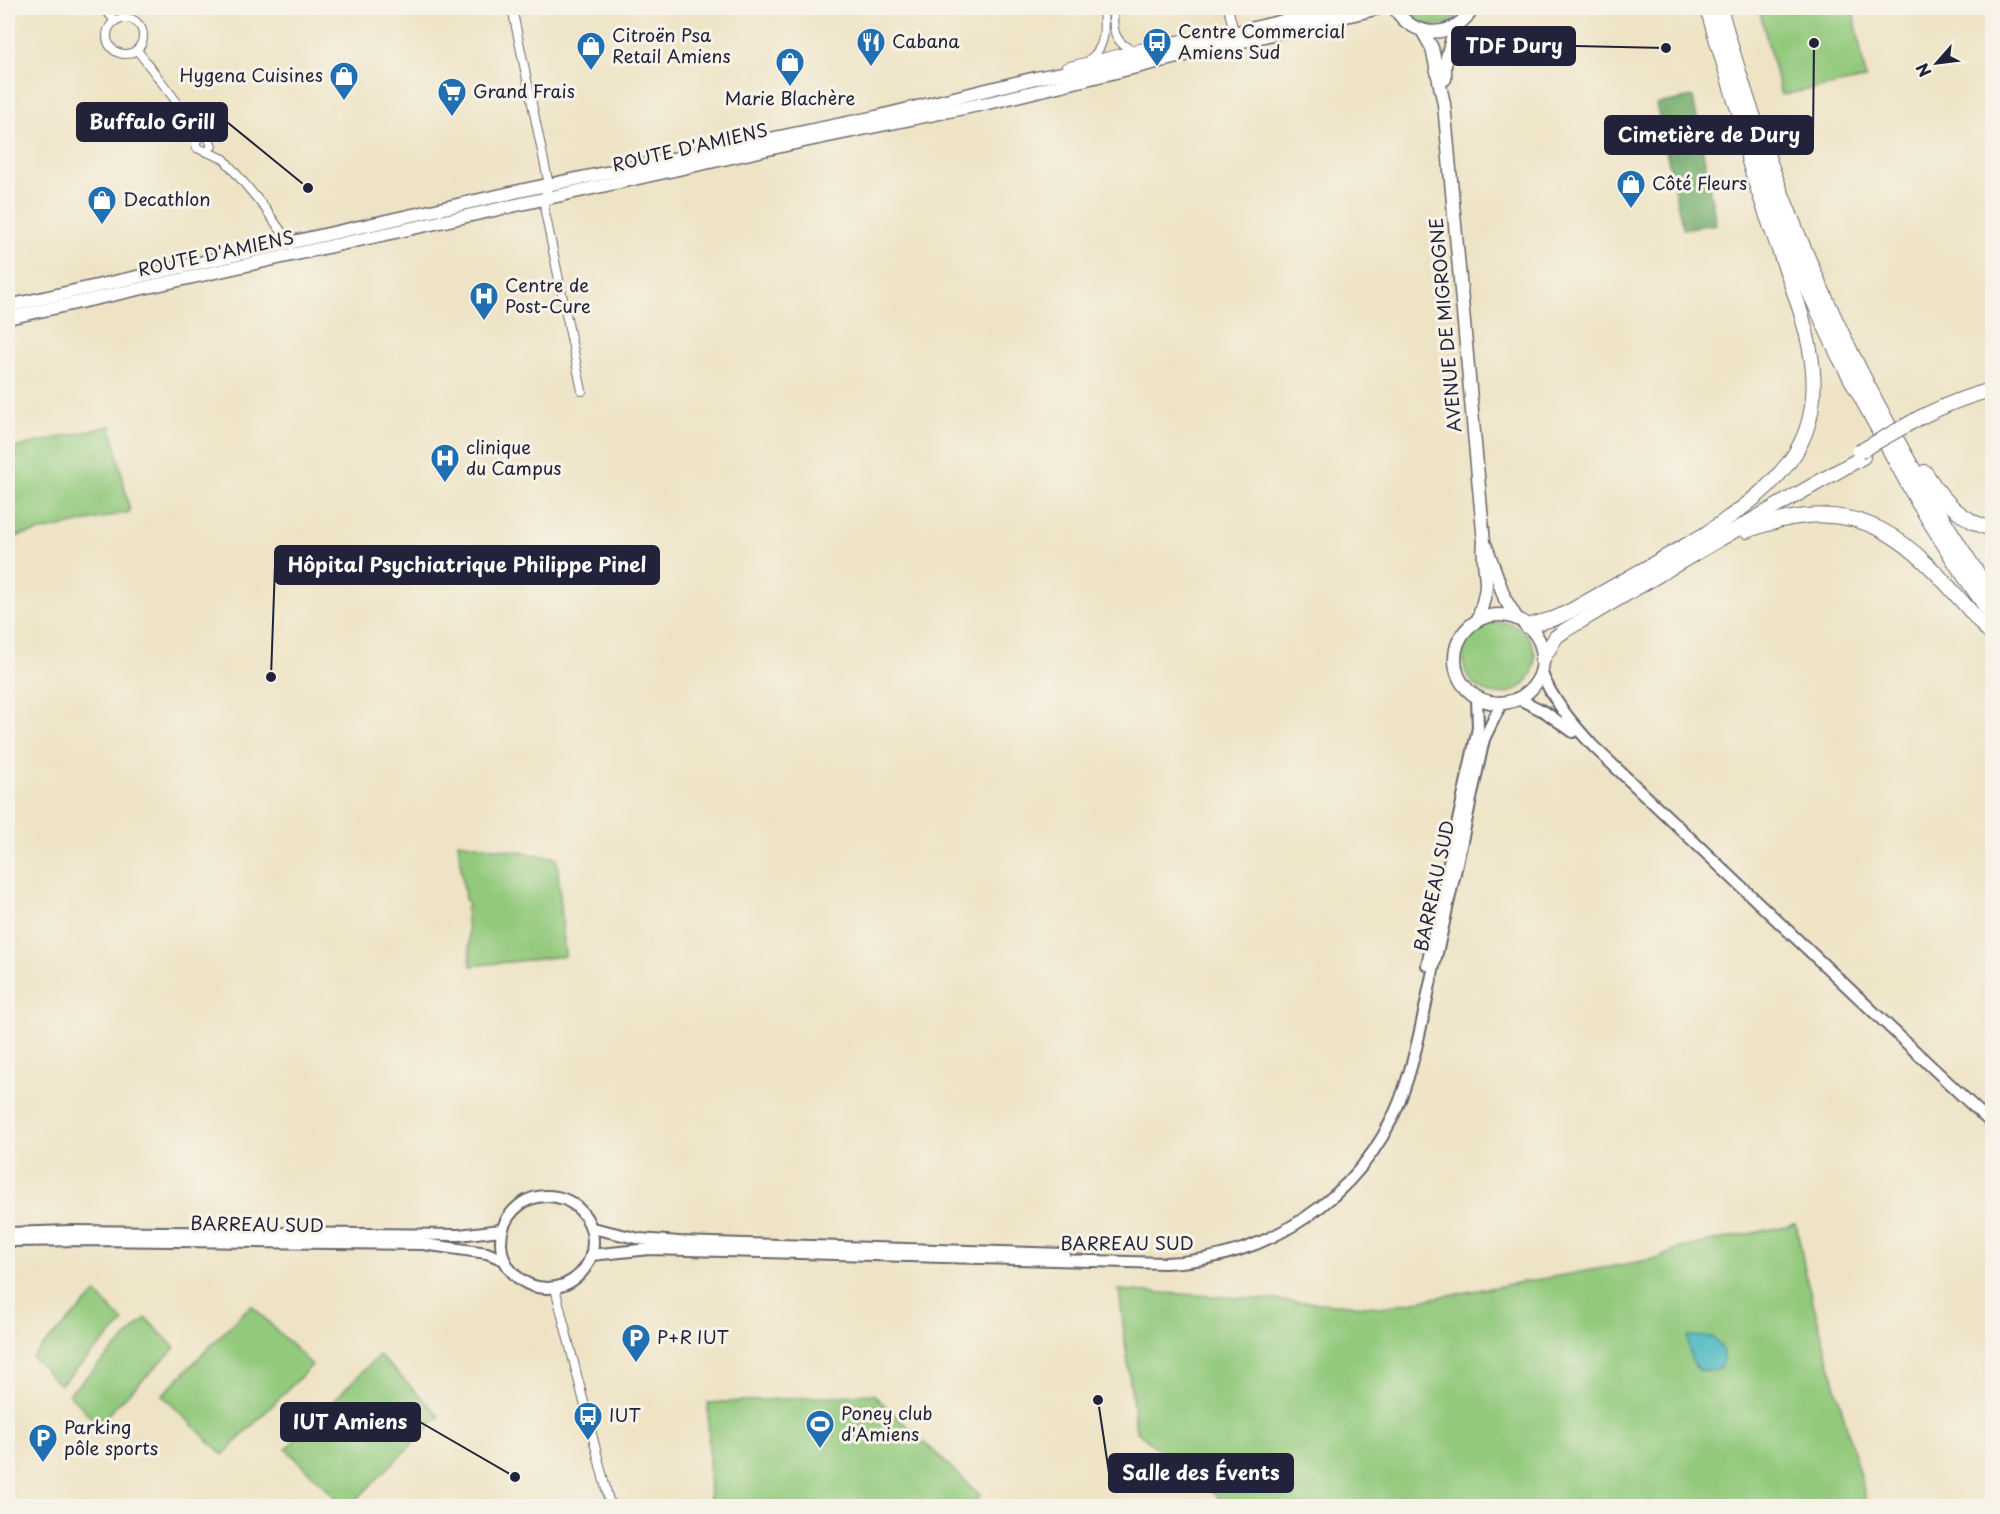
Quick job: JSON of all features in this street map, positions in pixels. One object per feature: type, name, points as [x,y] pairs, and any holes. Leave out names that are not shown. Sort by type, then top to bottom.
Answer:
[{"type":"highway","points":[[1707,8],[1739,110],[1798,268],[1839,357],[1917,501],[1992,616]]},
{"type":"highway","points":[[1720,8],[1751,110],[1796,228],[1850,349],[1931,499],[1992,595]]},
{"type":"highway","points":[[1704,535],[1754,500],[1782,471],[1796,452],[1812,407],[1815,381],[1812,349],[1804,319],[1760,197],[1747,153],[1739,110]]},
{"type":"highway","points":[[1541,665],[1556,637],[1564,631],[1946,404],[1972,394],[1992,390]]},
{"type":"highway","points":[[1920,421],[1950,409],[1992,398]]},
{"type":"highway","points":[[1886,419],[1907,444],[1937,490],[1952,508],[1978,526],[1992,529]]},
{"type":"highway","points":[[1522,622],[1556,618],[1704,535],[1861,455]]},
{"type":"highway","points":[[1717,542],[1793,516],[1850,518],[1890,534],[1911,548],[1933,568],[1992,636]]},
{"type":"main road","name":"ROUTE D'AMIENS","points":[[8,306],[549,185],[870,118],[1036,78],[1090,68],[1336,8]]},
{"type":"main road","name":"ROUTE D'AMIENS","points":[[8,318],[804,141],[988,103],[1379,8],[1395,9]]},
{"type":"main road","points":[[1395,9],[1407,22],[1422,30],[1438,32],[1455,27],[1465,20],[1473,8]]},
{"type":"main road","name":"AVENUE DE MIGROGNE","points":[[1444,104],[1445,65],[1455,27]]},
{"type":"main road","name":"AVENUE DE MIGROGNE","points":[[1422,30],[1432,48],[1444,104],[1485,542],[1483,562],[1485,596],[1478,620]]},
{"type":"main road","name":"AVENUE DE MIGROGNE","points":[[1485,542],[1505,599],[1522,622]]},
{"type":"main road","points":[[1541,665],[1532,687],[1517,698],[1502,702],[1489,702],[1477,697],[1460,679],[1455,651],[1463,633],[1478,620],[1493,615],[1522,622],[1537,638],[1546,686],[1569,721],[1992,1124]]},
{"type":"main road","name":"BARREAU SUD","points":[[592,1228],[640,1239],[679,1242],[1160,1258],[1197,1255],[1226,1249],[1250,1241],[1295,1219],[1334,1188],[1367,1149],[1388,1113],[1404,1068],[1478,728],[1477,697]]},
{"type":"main road","points":[[1517,698],[1545,712],[1593,746]]},
{"type":"main road","name":"BARREAU SUD","points":[[591,1255],[650,1249],[1165,1263],[1210,1259],[1236,1252],[1283,1232],[1312,1214],[1353,1176],[1374,1148],[1400,1101],[1426,1000],[1484,739],[1502,702]]},
{"type":"main road","points":[[551,1196],[568,1201],[580,1211],[592,1228],[591,1255],[585,1269],[575,1279],[555,1288],[544,1289],[528,1284],[511,1271],[504,1260],[501,1230],[508,1217],[521,1205],[535,1198],[551,1196]]},
{"type":"main road","name":"BARREAU SUD","points":[[8,1233],[70,1231],[459,1235],[501,1230]]},
{"type":"main road","name":"BARREAU SUD","points":[[8,1241],[423,1244],[487,1254],[504,1260]]},
{"type":"street","points":[[104,8],[115,21]]},
{"type":"street","points":[[513,8],[549,185],[544,199],[582,391]]},
{"type":"street","points":[[1088,61],[1101,48],[1104,26],[1103,8]]},
{"type":"street","points":[[1113,8],[1114,35],[1126,47],[1134,50]]},
{"type":"street","points":[[1228,8],[1234,32]]},
{"type":"street","points":[[126,18],[137,23],[143,34],[137,50],[125,54],[113,50],[109,45],[108,29],[115,21],[126,18]]},
{"type":"street","points":[[1036,78],[1053,71],[1134,50],[1187,38],[1205,39]]},
{"type":"street","points":[[137,50],[201,137]]},
{"type":"street","points":[[201,137],[196,144],[197,148],[201,151],[209,149],[224,159],[264,207],[290,243],[295,255]]},
{"type":"street","points":[[201,137],[208,137],[209,149]]},
{"type":"street","points":[[555,1288],[610,1504]]},
{"type":"green space","points":[[1402,8],[1465,8],[1451,21],[1434,25],[1416,21]]},
{"type":"green space","points":[[1759,8],[1853,8],[1866,79],[1781,95]]},
{"type":"green space","points":[[1693,97],[1716,224],[1683,229],[1656,104]]},
{"type":"green space","points":[[111,426],[130,512],[8,538],[8,449]]},
{"type":"green space","points":[[1499,622],[1519,628],[1529,638],[1535,658],[1529,678],[1519,688],[1499,694],[1479,688],[1469,678],[1463,658],[1469,638],[1479,628]]},
{"type":"green space","points":[[458,842],[557,858],[565,956],[471,966],[466,909],[469,905],[465,899]]},
{"type":"green space","points":[[1796,1224],[1807,1280],[1868,1506],[1229,1506],[1136,1431],[1119,1290],[1382,1307],[1660,1258],[1676,1249]]},
{"type":"green space","points":[[96,1293],[124,1322],[60,1385],[32,1357]]},
{"type":"green space","points":[[251,1305],[312,1365],[223,1455],[162,1395]]},
{"type":"green space","points":[[146,1318],[175,1348],[98,1424],[69,1394]]},
{"type":"green space","points":[[379,1355],[440,1416],[350,1506],[344,1506],[286,1449]]},
{"type":"green space","name":"Poney club d'Amiens","points":[[873,1394],[980,1495],[975,1506],[710,1506],[708,1403]]},
{"type":"water","points":[[1688,1336],[1713,1337],[1722,1350],[1721,1366],[1712,1370],[1699,1370],[1691,1359]]},
{"type":"place","name":"Cimetière de Dury","points":[[1814,43]]},
{"type":"place","name":"TDF Dury","points":[[1666,48]]},
{"type":"place","name":"Cabana","points":[[871,68]]},
{"type":"place","name":"Centre Commercial Amiens Sud","points":[[1157,68]]},
{"type":"place","name":"Citroën Psa Retail Amiens","points":[[591,72]]},
{"type":"place","name":"Marie Blachère","points":[[790,88]]},
{"type":"place","name":"Hygena Cuisines","points":[[344,102]]},
{"type":"place","name":"Grand Frais","points":[[452,118]]},
{"type":"place","name":"Buffalo Grill","points":[[308,188]]},
{"type":"place","name":"Côté Fleurs","points":[[1631,210]]},
{"type":"place","name":"Decathlon","points":[[102,226]]},
{"type":"place","name":"Centre de Post-Cure","points":[[484,322]]},
{"type":"place","name":"clinique du Campus","points":[[445,484]]},
{"type":"place","name":"Hôpital Psychiatrique Philippe Pinel","points":[[271,677]]},
{"type":"place","name":"P+R IUT","points":[[636,1364]]},
{"type":"place","name":"Salle des Évents","points":[[1098,1400]]},
{"type":"place","name":"IUT","points":[[588,1442]]},
{"type":"place","name":"Poney club d'Amiens","points":[[820,1450]]},
{"type":"place","name":"Parking pôle sports","points":[[43,1464]]},
{"type":"place","name":"IUT Amiens","points":[[515,1477]]}]
